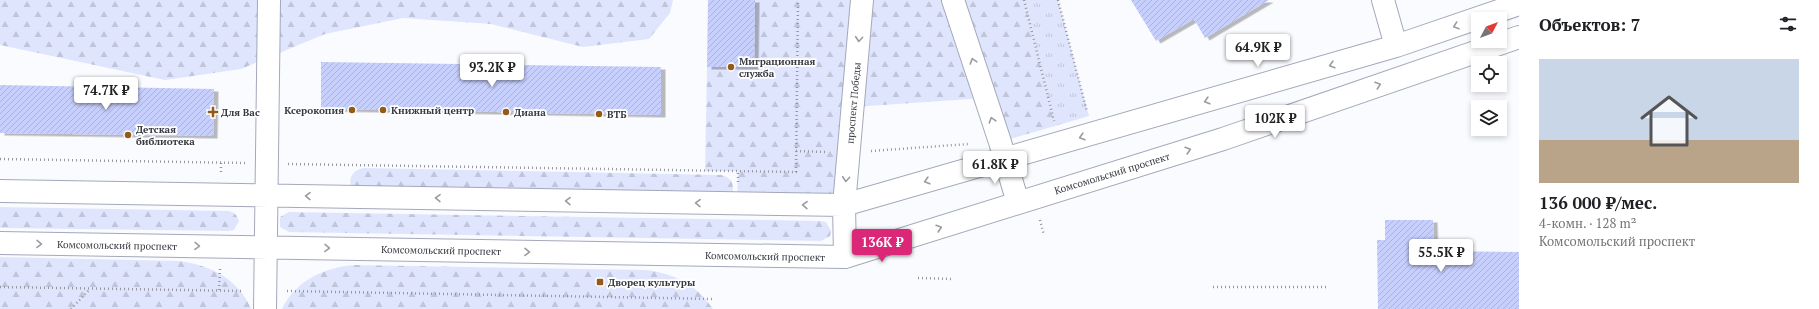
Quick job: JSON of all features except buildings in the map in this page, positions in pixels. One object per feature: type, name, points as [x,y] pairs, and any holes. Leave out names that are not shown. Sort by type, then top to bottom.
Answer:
[{"type":"street","points":[[265,300],[269,0]]},
{"type":"street","name":"проспект Победы","points":[[845,257],[844,205],[862,0]]},
{"type":"street","points":[[953,0],[1018,203]]},
{"type":"street","points":[[1383,0],[1396,46]]},
{"type":"street","points":[[0,191],[844,205],[1002,150],[1396,46],[1519,4]]},
{"type":"street","name":"Комсомольский проспект","points":[[0,243],[845,257],[1224,139],[1519,37]]},
{"type":"path","points":[[0,159],[796,172],[798,0]]},
{"type":"path","points":[[1024,0],[1055,126]]},
{"type":"path","points":[[1058,0],[1088,116]]},
{"type":"path","points":[[796,152],[1002,150]]},
{"type":"path","points":[[918,278],[954,279]]},
{"type":"path","points":[[0,287],[90,288],[265,300],[714,298]]},
{"type":"path","points":[[1213,287],[1326,287]]},
{"type":"path","points":[[71,309],[90,288]]},
{"type":"green space","points":[[0,0],[673,0],[670,13],[649,39],[583,47],[491,24],[403,18],[325,34],[241,69],[165,80],[0,45]]},
{"type":"green space","points":[[755,0],[1024,0],[1055,126],[1000,142],[985,98],[853,107],[844,205],[737,203],[738,171],[705,171],[707,67],[754,67]]},
{"type":"green space","points":[[1024,0],[1058,0],[1089,116],[1055,126]]},
{"type":"green space","points":[[363,168],[721,175],[730,179],[733,190],[732,194],[351,187],[350,180],[352,175],[356,171]]},
{"type":"green space","points":[[0,207],[229,211],[236,214],[239,221],[234,230],[228,231],[0,228]]},
{"type":"green space","points":[[289,212],[821,221],[826,222],[831,231],[830,236],[821,241],[289,232],[280,227],[280,217]]},
{"type":"green space","points":[[0,257],[179,261],[191,263],[222,275],[239,289],[246,298],[251,309],[0,309]]},
{"type":"green space","points":[[344,266],[646,270],[666,274],[684,282],[699,293],[713,309],[282,309],[295,290],[312,277],[322,272]]},
{"type":"place","name":"Миграционная служба","points":[[731,67]]},
{"type":"place","name":"Ксерокопия","points":[[352,110]]},
{"type":"place","name":"Книжный центр","points":[[383,110]]},
{"type":"place","name":"Для Вас","points":[[213,112]]},
{"type":"place","name":"Диана","points":[[506,112]]},
{"type":"place","name":"ВТБ","points":[[599,114]]},
{"type":"place","name":"Детская библиотека","points":[[128,135]]},
{"type":"place","name":"Дворец культуры","points":[[600,282]]}]
